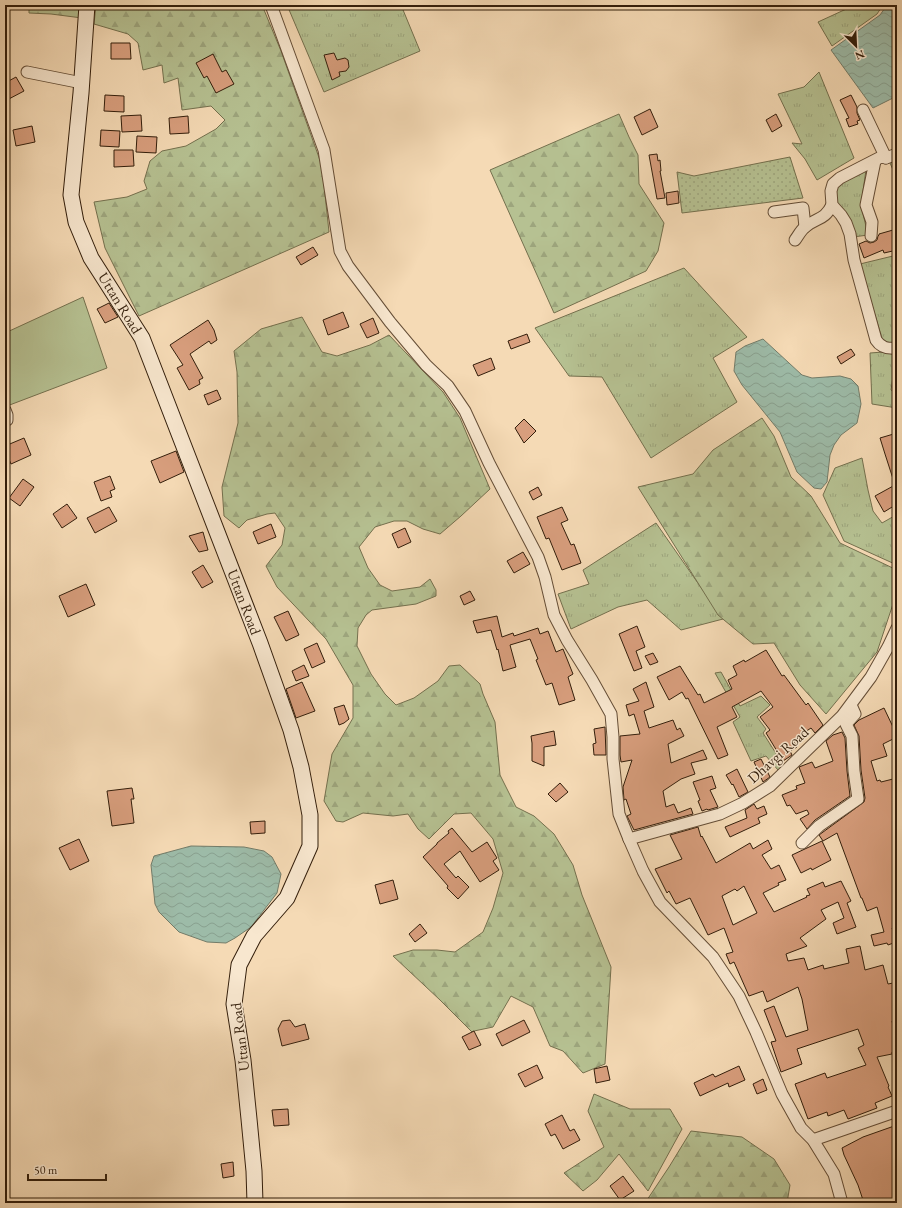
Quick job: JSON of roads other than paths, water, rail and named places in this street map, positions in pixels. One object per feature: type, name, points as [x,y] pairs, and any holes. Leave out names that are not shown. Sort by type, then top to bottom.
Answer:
[{"type":"main road","name":"Uttan Road","points":[[87,5],[82,83],[71,195],[76,222],[91,258],[142,338],[260,643],[291,730],[310,815],[310,846],[287,898],[254,936],[239,965],[234,1004],[243,1060],[254,1171],[255,1203]]},
{"type":"street","points":[[271,5],[324,150],[340,251],[348,266],[390,322],[426,365],[448,386],[465,411],[489,463],[538,557],[545,577],[554,615],[567,640],[611,714],[612,759],[619,814],[643,871],[660,902],[713,957],[739,996],[782,1094],[801,1128],[813,1140],[834,1174],[842,1203]]},
{"type":"street","points":[[27,72],[82,83]]},
{"type":"street","points":[[795,240],[805,227],[828,213],[832,205],[831,192],[833,184],[840,178],[881,157],[892,156],[863,110]]},
{"type":"street","points":[[871,236],[872,222],[866,205],[875,160]]},
{"type":"street","points":[[832,205],[844,219],[850,234],[854,260],[876,340],[879,345],[884,347],[897,348]]},
{"type":"street","points":[[774,212],[803,208],[805,227]]},
{"type":"street","points":[[5,410],[7,420],[5,421]]},
{"type":"street","name":"Dhavgi Road","points":[[629,839],[720,814],[743,803],[770,786],[842,716],[871,677],[897,628]]},
{"type":"street","points":[[802,843],[819,826],[858,799],[854,771],[852,736],[846,724],[855,714],[850,705]]},
{"type":"street","points":[[813,1140],[897,1111]]},
{"type":"water","points":[[887,5],[897,5],[897,96],[873,108],[831,50],[880,15]]},
{"type":"water","points":[[763,339],[802,375],[812,378],[840,376],[851,379],[858,386],[861,404],[857,423],[841,435],[834,445],[830,455],[827,482],[821,489],[814,488],[797,472],[780,432],[742,385],[734,371],[736,352],[745,346]]},
{"type":"water","points":[[191,846],[244,847],[264,851],[272,857],[281,874],[277,893],[251,927],[226,943],[207,942],[179,932],[159,912],[155,904],[151,865],[154,856]]}]
